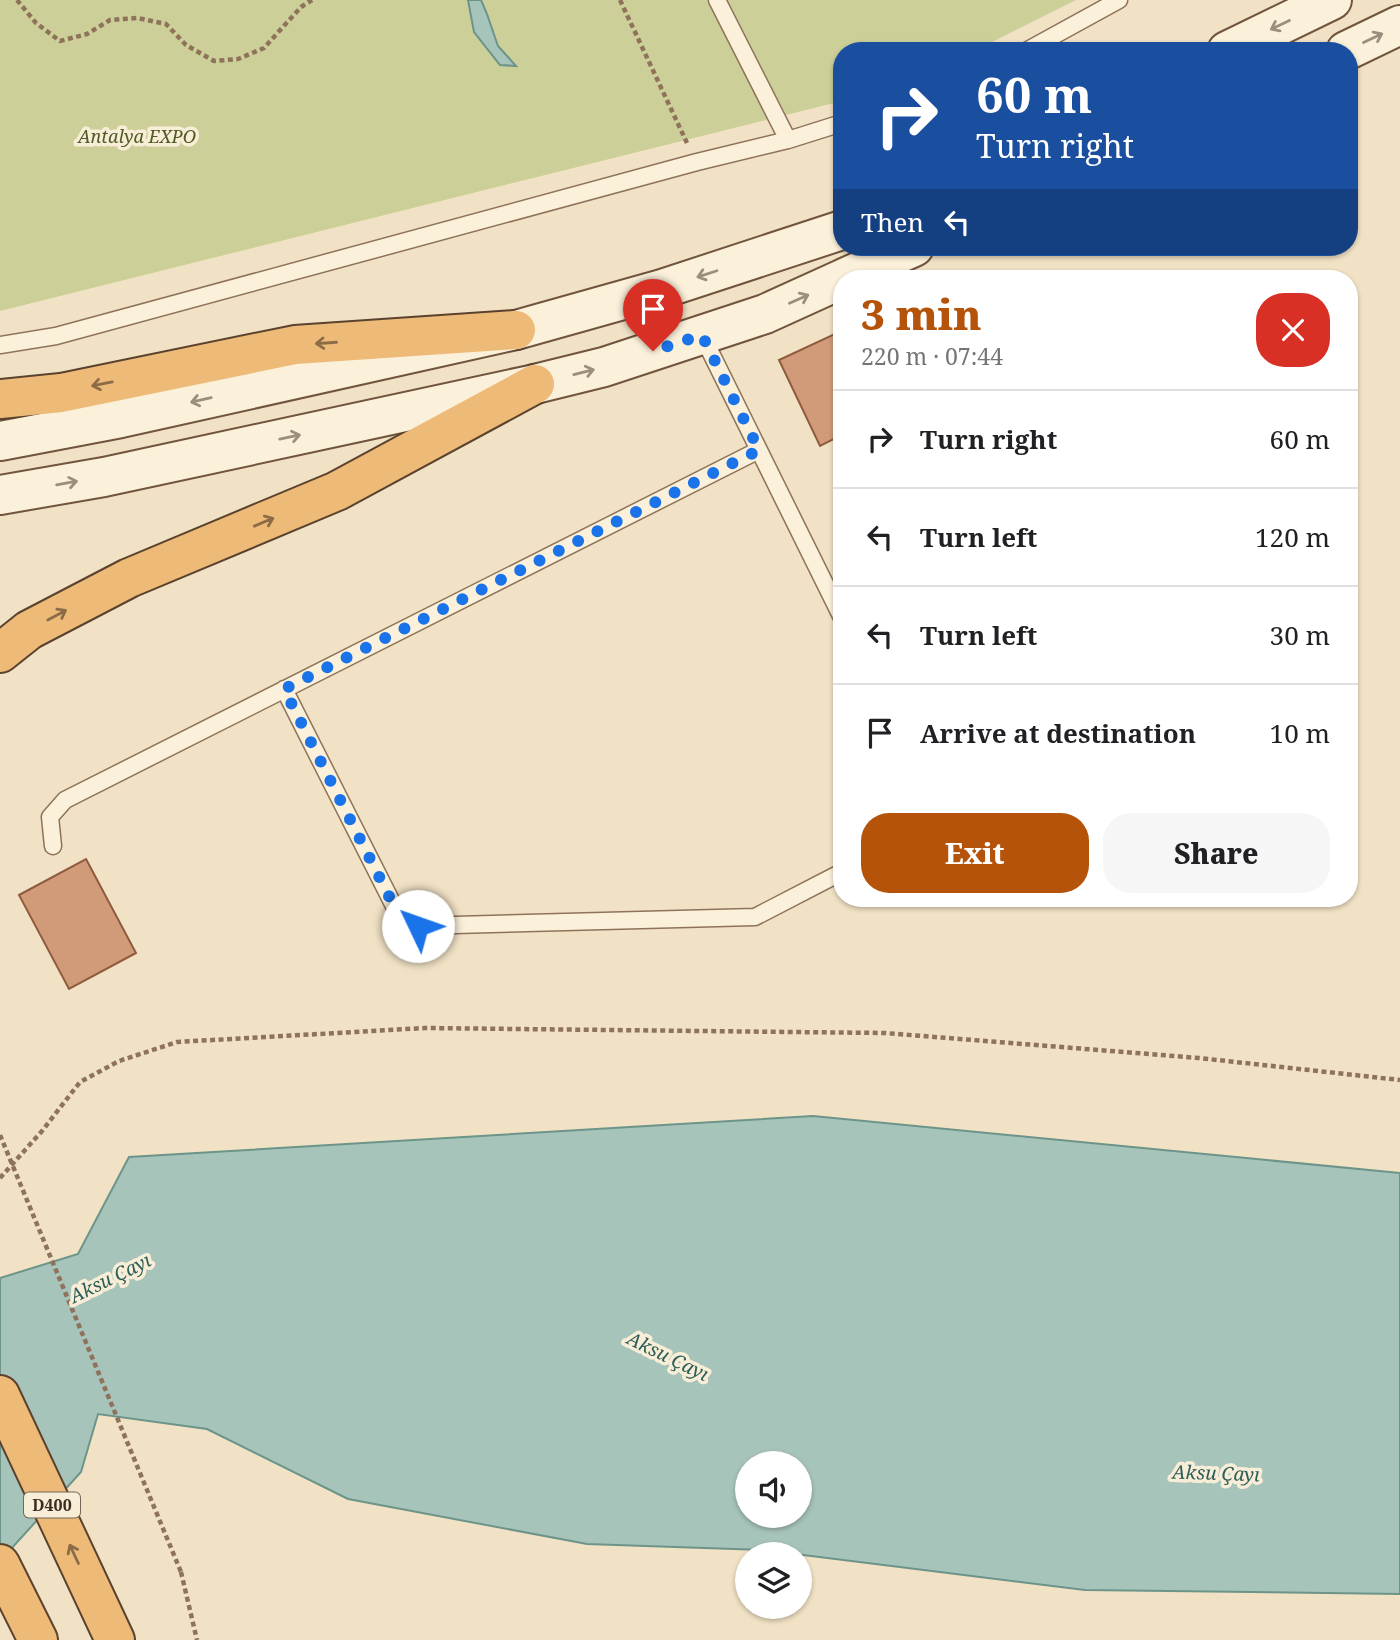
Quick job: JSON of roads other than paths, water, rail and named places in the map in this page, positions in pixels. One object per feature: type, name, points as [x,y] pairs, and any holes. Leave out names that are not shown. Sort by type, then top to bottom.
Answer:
[{"type":"highway","points":[[0,399],[61,393],[295,345],[516,330]]},
{"type":"highway","points":[[0,653],[29,630],[129,578],[337,491],[535,384]]},
{"type":"highway","name":"D400","points":[[0,1395],[109,1628]]},
{"type":"highway","points":[[0,1564],[38,1640]]},
{"type":"main road","points":[[1246,42],[1332,0]]},
{"type":"main road","points":[[1358,45],[1400,25]]},
{"type":"main road","points":[[0,441],[121,418],[516,330],[662,289],[833,233]]},
{"type":"main road","points":[[863,270],[894,256]]},
{"type":"main road","points":[[0,495],[117,474],[535,384],[604,366],[765,314],[833,283]]},
{"type":"lane","points":[[718,0],[788,140]]},
{"type":"lane","points":[[1042,42],[1119,0]]},
{"type":"lane","points":[[0,345],[56,336],[833,126]]},
{"type":"lane","points":[[702,335],[833,600]]},
{"type":"lane","points":[[53,846],[50,817],[65,800],[759,450]]},
{"type":"lane","points":[[284,689],[398,914],[418,926],[755,917],[833,877]]},
{"type":"water","points":[[468,0],[481,0],[498,46],[516,66],[500,65],[474,32]]},
{"type":"water","name":"Aksu Çayı","points":[[813,1116],[1400,1173],[1400,1594],[1085,1590],[812,1556],[812,1542],[735,1542],[735,1549],[587,1544],[348,1499],[207,1429],[98,1414],[81,1472],[0,1561],[0,1278],[78,1254],[129,1157]]},
{"type":"park label","name":"Antalya EXPO","points":[[137,137]]}]
